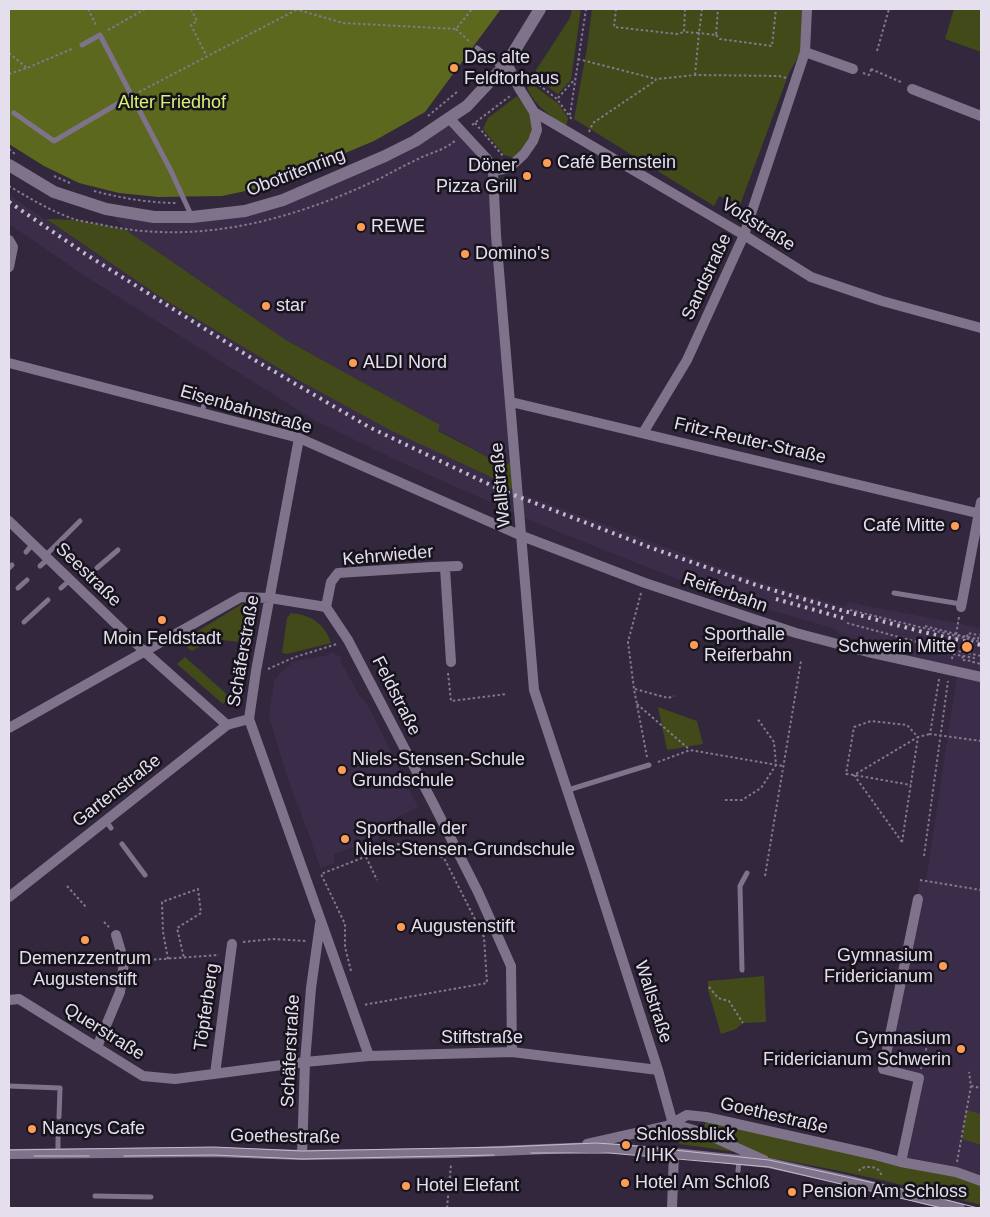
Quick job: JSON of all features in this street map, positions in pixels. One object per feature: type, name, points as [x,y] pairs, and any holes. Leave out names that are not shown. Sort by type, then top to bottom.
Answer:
[{"type":"street","name":"Obotritenring","points":[[12,160],[54,192],[106,209],[154,217],[192,217],[245,211],[283,200],[385,156],[415,140],[467,106],[505,66],[540,9]]},
{"type":"street","name":"Sandstraße","points":[[643,433],[687,360],[744,235],[805,52],[807,9]]},
{"type":"street","points":[[805,52],[853,69]]},
{"type":"street","points":[[493,171],[509,168],[524,154],[538,130],[534,112],[505,66]]},
{"type":"street","points":[[912,90],[981,116]]},
{"type":"street","name":"Voßstraße","points":[[534,112],[744,235],[811,277],[882,301],[981,328]]},
{"type":"street","name":"Wallstraße","points":[[449,118],[488,159],[493,171],[496,235],[534,690],[658,1070],[672,1124]]},
{"type":"street","points":[[9,240],[13,246],[9,267]]},
{"type":"street","name":"Eisenbahnstraße","points":[[9,363],[299,438],[522,536]]},
{"type":"street","name":"Fritz-Reuter-Straße","points":[[510,402],[980,513]]},
{"type":"street","name":"Schäferstraße","points":[[299,438],[256,671],[249,720],[369,1056]]},
{"type":"street","points":[[961,605],[981,502]]},
{"type":"street","name":"Seestraße","points":[[9,521],[30,548],[47,557],[77,582],[145,652],[227,725]]},
{"type":"street","name":"Reiferbahn","points":[[522,536],[645,582],[796,633],[868,652],[981,677]]},
{"type":"street","name":"Kehrwieder","points":[[326,607],[331,582],[338,573],[458,566]]},
{"type":"street","name":"Kehrwieder","points":[[445,568],[450,662]]},
{"type":"street","points":[[9,728],[241,597],[270,598],[326,607]]},
{"type":"street","name":"Feldstraße","points":[[326,607],[348,640],[478,892],[511,966],[512,1052]]},
{"type":"street","name":"Gartenstraße","points":[[9,897],[109,824],[227,725],[249,720]]},
{"type":"street","points":[[901,1162],[919,1078],[883,1069],[918,899]]},
{"type":"street","name":"Schäferstraße","points":[[302,1155],[305,1062],[311,988],[320,920]]},
{"type":"street","points":[[97,1047],[120,992],[124,962],[116,935]]},
{"type":"street","name":"Töpferberg","points":[[215,1074],[232,944]]},
{"type":"street","name":"Querstraße","points":[[9,1000],[19,999],[143,1076],[175,1079],[305,1062]]},
{"type":"street","name":"Stiftstraße","points":[[305,1062],[369,1056],[512,1052],[658,1070]]},
{"type":"street","name":"Goethestraße","points":[[561,1149],[672,1124],[687,1115],[706,1117],[901,1162],[956,1172],[981,1181]]},
{"type":"street","points":[[672,1124],[704,1133],[769,1163]]},
{"type":"street","name":"Goethestraße","points":[[9,1154],[58,1152],[214,1152],[302,1155],[452,1153],[595,1147],[674,1153],[739,1166],[769,1163],[960,1208]]},
{"type":"street","points":[[672,1208],[674,1153]]},
{"type":"lane","points":[[82,44],[100,35],[171,171],[192,217]]},
{"type":"lane","points":[[477,48],[505,66]]},
{"type":"lane","points":[[14,113],[54,141],[131,96]]},
{"type":"lane","points":[[202,413],[206,395]]},
{"type":"lane","points":[[40,566],[80,521]]},
{"type":"lane","points":[[97,568],[118,550]]},
{"type":"lane","points":[[18,588],[27,580]]},
{"type":"lane","points":[[61,588],[77,582]]},
{"type":"lane","points":[[894,593],[961,605]]},
{"type":"lane","points":[[24,622],[48,600]]},
{"type":"lane","points":[[568,790],[649,765]]},
{"type":"lane","points":[[122,844],[144,875]]},
{"type":"lane","points":[[742,970],[740,886],[747,873]]},
{"type":"lane","points":[[9,1086],[60,1088],[59,1117]]},
{"type":"lane","points":[[58,1138],[58,1152]]},
{"type":"lane","points":[[96,1196],[151,1197]]},
{"type":"path","points":[[88,9],[100,35],[144,9]]},
{"type":"path","points":[[191,9],[197,22],[191,25],[207,56]]},
{"type":"path","points":[[131,96],[296,9],[343,23],[456,29],[477,48]]},
{"type":"path","points":[[456,29],[472,9]]},
{"type":"path","points":[[568,131],[586,9]]},
{"type":"path","points":[[616,9],[614,27],[677,34],[684,32],[716,35],[720,39],[772,46],[776,9]]},
{"type":"path","points":[[684,32],[686,9]]},
{"type":"path","points":[[695,75],[702,9]]},
{"type":"path","points":[[716,35],[718,9]]},
{"type":"path","points":[[877,51],[889,9]]},
{"type":"path","points":[[9,74],[82,44]]},
{"type":"path","points":[[9,53],[27,68]]},
{"type":"path","points":[[578,58],[656,79],[695,75],[779,76],[795,80]]},
{"type":"path","points":[[871,68],[906,85],[912,90]]},
{"type":"path","points":[[509,168],[506,160],[475,123],[520,88],[529,77],[558,99],[570,117]]},
{"type":"path","points":[[588,134],[593,123],[656,79]]},
{"type":"path","points":[[558,99],[575,80]]},
{"type":"path","points":[[421,121],[457,92]]},
{"type":"path","points":[[9,150],[12,160]]},
{"type":"path","points":[[46,172],[71,184]]},
{"type":"path","points":[[89,190],[118,197],[158,203],[186,204]]},
{"type":"path","points":[[641,593],[628,642],[634,689],[649,765],[690,750],[782,766]]},
{"type":"path","points":[[953,652],[961,605]]},
{"type":"path","points":[[850,610],[978,640],[979,635],[981,635]]},
{"type":"path","points":[[846,623],[921,643],[981,656]]},
{"type":"path","points":[[925,627],[981,642]]},
{"type":"path","points":[[968,638],[968,633],[978,633],[976,641]]},
{"type":"path","points":[[256,671],[262,672],[295,657],[348,640]]},
{"type":"path","points":[[920,649],[921,643]]},
{"type":"path","points":[[921,643],[974,658],[973,662],[981,664]]},
{"type":"path","points":[[964,656],[962,660],[972,662],[974,654]]},
{"type":"path","points":[[764,876],[801,661]]},
{"type":"path","points":[[448,675],[450,701],[507,694]]},
{"type":"path","points":[[930,734],[939,679]]},
{"type":"path","points":[[634,689],[668,698],[674,696]]},
{"type":"path","points":[[924,856],[945,696]]},
{"type":"path","points":[[637,704],[690,750]]},
{"type":"path","points":[[725,800],[742,800],[761,788],[776,765],[774,742],[757,718]]},
{"type":"path","points":[[911,785],[846,774],[854,727],[870,721],[907,726],[918,737]]},
{"type":"path","points":[[854,775],[918,737],[930,734],[981,741]]},
{"type":"path","points":[[854,775],[902,842],[918,737]]},
{"type":"path","points":[[351,1007],[487,983],[484,937],[444,858],[398,844],[321,874],[345,924],[345,946],[353,978]]},
{"type":"path","points":[[366,857],[377,880]]},
{"type":"path","points":[[920,880],[981,890]]},
{"type":"path","points":[[67,886],[86,907]]},
{"type":"path","points":[[168,959],[163,932],[162,902],[198,888],[201,913],[177,928],[184,958]]},
{"type":"path","points":[[232,944],[258,939],[318,942]]},
{"type":"path","points":[[124,962],[231,954]]},
{"type":"path","points":[[709,987],[718,998],[729,1001],[743,1023]]},
{"type":"path","points":[[891,1034],[928,1042],[919,1078]]},
{"type":"path","points":[[956,1172],[970,1086],[969,1072]]},
{"type":"path","points":[[970,1086],[981,1088]]},
{"type":"path","points":[[447,1208],[452,1153]]},
{"type":"path","points":[[856,1175],[861,1168],[873,1166],[880,1171],[882,1182]]},
{"type":"shaded area","points":[[449,118],[487,159],[515,458],[505,466],[438,430],[440,425],[286,340],[126,230],[106,209],[154,217],[283,200]]},
{"type":"shaded area","points":[[9,195],[165,300],[300,381],[487,475],[511,490],[762,583],[846,607],[847,602],[981,628],[981,672],[910,656],[841,635],[832,628],[707,591],[541,525],[396,460],[314,420],[85,276],[9,224]]},
{"type":"shaded area","name":"Niels-Stensen-Schule Grundschule","points":[[331,652],[342,657],[340,660],[360,697],[365,701],[372,713],[418,807],[378,827],[379,839],[333,854],[335,863],[320,868],[288,780],[269,716],[274,681],[281,672],[291,662],[329,655]]},
{"type":"shaded area","name":"Gymnasium Fridericianum","points":[[957,675],[981,679],[981,1181],[901,1162],[919,1078],[883,1069],[920,880],[926,881]]},
{"type":"green space","name":"Alter Friedhof","points":[[9,9],[501,9],[425,112],[374,141],[264,187],[222,196],[158,197],[119,193],[79,183],[44,166],[9,144]]},
{"type":"green space","points":[[572,9],[581,9],[571,80],[558,94],[534,77],[536,70],[570,18]]},
{"type":"green space","points":[[592,9],[802,9],[801,52],[789,73],[740,205],[719,196],[714,206],[574,119]]},
{"type":"green space","points":[[954,9],[981,9],[981,52],[945,39]]},
{"type":"green space","points":[[533,85],[559,104],[568,118],[566,128],[534,99],[527,87]]},
{"type":"green space","points":[[517,96],[529,114],[533,128],[527,141],[514,158],[504,155],[483,129],[488,118]]},
{"type":"green space","points":[[46,219],[76,220],[126,230],[286,340],[440,425],[438,431],[505,466],[515,458],[517,477],[511,490],[487,475],[392,431],[300,381],[165,300]]},
{"type":"green space","points":[[242,604],[247,605],[253,610],[248,643],[213,639],[192,651],[180,642]]},
{"type":"green space","points":[[291,613],[316,621],[325,630],[331,643],[287,654],[282,653],[287,618]]},
{"type":"green space","points":[[185,657],[230,697],[223,704],[177,664]]},
{"type":"green space","points":[[658,707],[697,721],[703,744],[667,750]]},
{"type":"green space","points":[[764,976],[766,1022],[743,1023],[736,1029],[721,1034],[708,990],[708,981]]},
{"type":"green space","points":[[966,1110],[981,1114],[981,1145],[962,1139]]},
{"type":"green space","points":[[706,1117],[981,1181],[981,1205],[831,1169],[679,1144],[678,1131],[690,1128],[704,1132]]},
{"type":"tram line","points":[[9,1150],[214,1147],[302,1151],[596,1143],[769,1160],[978,1208]]},
{"type":"tram line","points":[[531,1153],[609,1153],[769,1167],[942,1208]]},
{"type":"tram line","points":[[124,1156],[214,1155],[302,1159],[494,1155]]},
{"type":"tram line","points":[[34,1156],[89,1156]]},
{"type":"railway","points":[[9,202],[87,255],[253,359],[369,427],[501,490],[649,547],[759,586],[851,613],[981,645]]},
{"type":"railway","points":[[776,599],[843,618]]},
{"type":"place","name":"Das alte Feldtorhaus","points":[[454,68]]},
{"type":"place","name":"Café Bernstein","points":[[547,163]]},
{"type":"place","name":"Döner Pizza Grill","points":[[527,176]]},
{"type":"place","name":"REWE","points":[[361,227]]},
{"type":"place","name":"Domino's","points":[[465,254]]},
{"type":"place","name":"star","points":[[266,306]]},
{"type":"place","name":"ALDI Nord","points":[[353,363]]},
{"type":"place","name":"Café Mitte","points":[[955,526]]},
{"type":"place","name":"Moin Feldstadt","points":[[162,620]]},
{"type":"place","name":"Sporthalle Reiferbahn","points":[[694,645]]},
{"type":"place","name":"Schwerin Mitte","points":[[967,647]]},
{"type":"place","name":"Niels-Stensen-Schule Grundschule","points":[[342,770]]},
{"type":"place","name":"Sporthalle der Niels-Stensen-Grundschule","points":[[345,839]]},
{"type":"place","name":"Augustenstift","points":[[401,927]]},
{"type":"place","name":"Demenzzentrum Augustenstift","points":[[85,940]]},
{"type":"place","name":"Gymnasium Fridericianum","points":[[943,966]]},
{"type":"place","name":"Gymnasium Fridericianum Schwerin","points":[[961,1049]]},
{"type":"place","name":"Nancys Cafe","points":[[32,1129]]},
{"type":"place","name":"Schlossblick / IHK","points":[[626,1145]]},
{"type":"place","name":"Hotel Am Schloß","points":[[625,1183]]},
{"type":"place","name":"Hotel Elefant","points":[[406,1186]]},
{"type":"place","name":"Pension Am Schloss","points":[[792,1192]]}]
